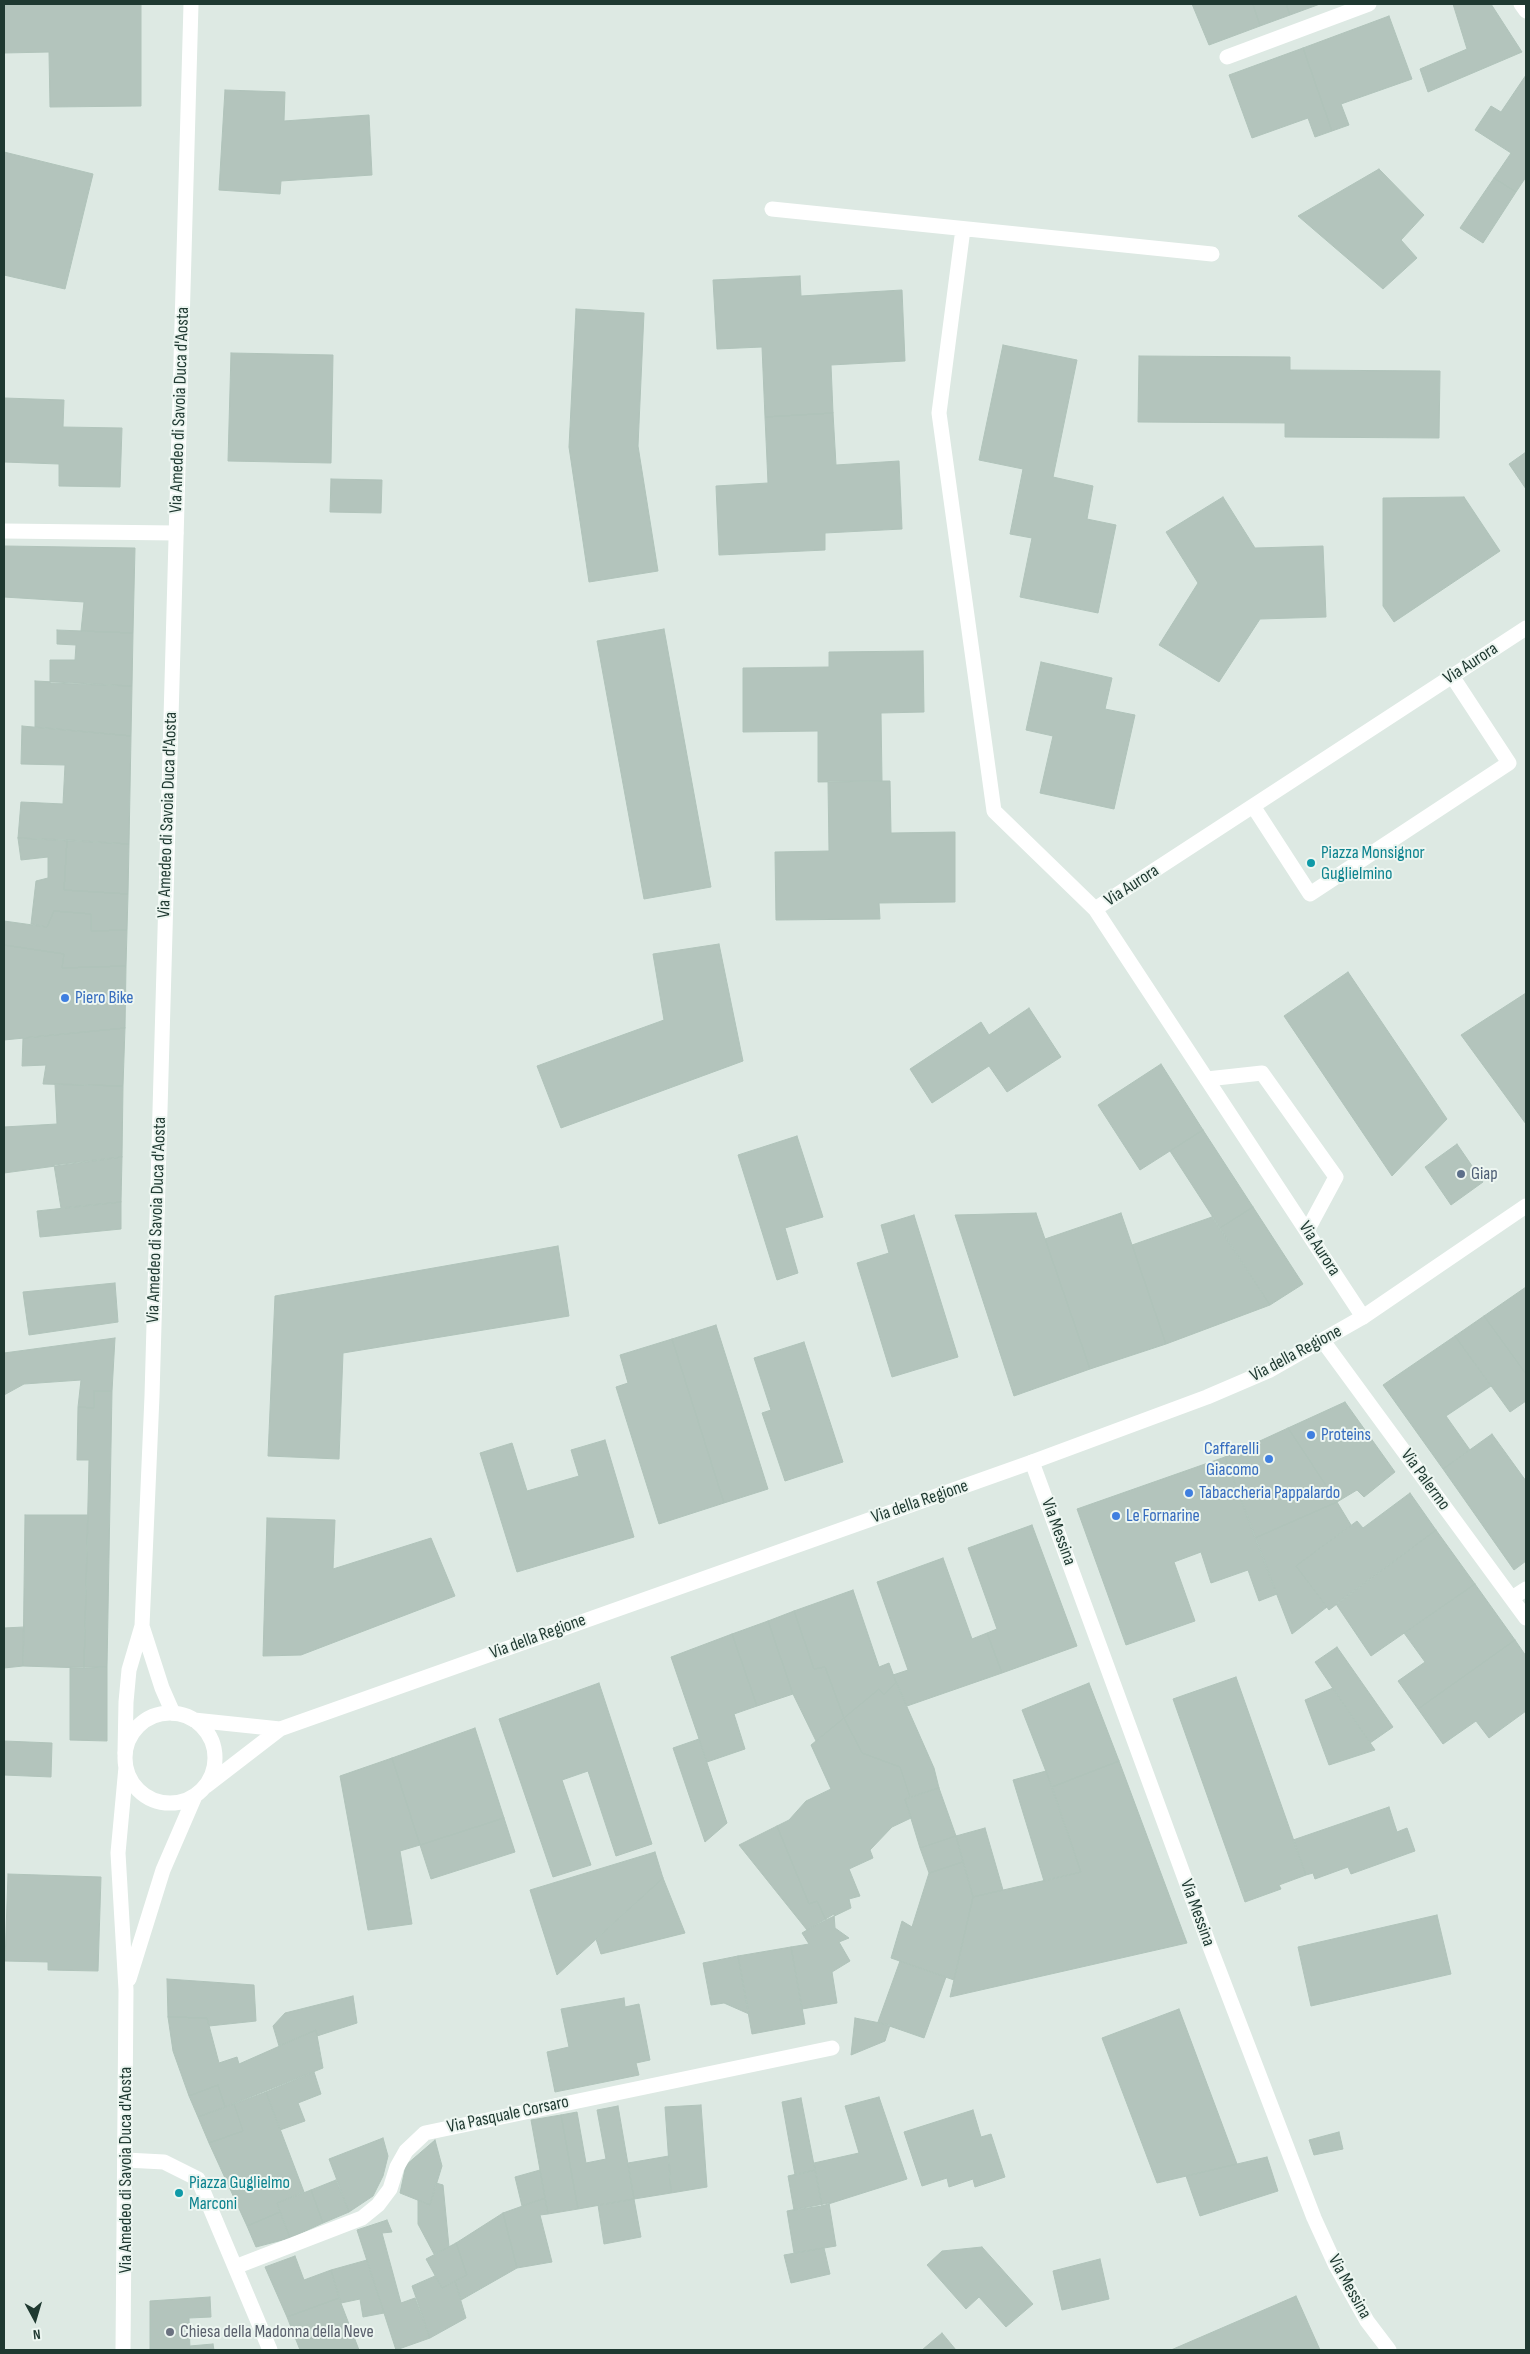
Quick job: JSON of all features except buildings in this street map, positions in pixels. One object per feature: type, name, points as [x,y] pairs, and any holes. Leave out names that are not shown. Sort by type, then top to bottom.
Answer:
[{"type":"street","name":"Via Amedeo di Savoia Duca d'Aosta","points":[[142,1626],[152,1396],[191,4]]},
{"type":"street","points":[[1227,57],[1369,4]]},
{"type":"street","points":[[1521,4],[1526,11]]},
{"type":"street","points":[[772,209],[1212,254]]},
{"type":"street","points":[[964,228],[939,413],[994,811],[1096,910]]},
{"type":"street","points":[[4,531],[176,533]]},
{"type":"street","name":"Via Aurora","points":[[1363,1317],[1096,910],[1526,628]]},
{"type":"street","points":[[1253,806],[1310,894],[1509,763],[1452,676]]},
{"type":"street","points":[[1207,1079],[1262,1074],[1336,1177],[1307,1231]]},
{"type":"street","name":"Via della Regione","points":[[280,1729],[1032,1462],[1207,1397],[1270,1370],[1323,1341],[1363,1317],[1526,1206]]},
{"type":"street","name":"Via Palermo","points":[[1323,1341],[1526,1618]]},
{"type":"street","name":"Via Messina","points":[[1032,1462],[1210,1948],[1314,2218],[1344,2280],[1367,2320],[1389,2350]]},
{"type":"street","points":[[1512,1598],[1526,1589]]},
{"type":"street","points":[[142,1626],[162,1688],[173,1713]]},
{"type":"street","points":[[126,1990],[118,1853],[129,1670],[142,1626]]},
{"type":"street","points":[[173,1713],[194,1720],[280,1729],[201,1791],[182,1802],[168,1804],[153,1800],[140,1793],[131,1781],[125,1760],[128,1740],[142,1724],[160,1715],[173,1713]]},
{"type":"street","points":[[126,1990],[160,1877],[201,1791],[214,1772],[215,1757],[213,1743],[205,1730],[194,1720]]},
{"type":"street","name":"Via Amedeo di Savoia Duca d'Aosta","points":[[124,2350],[126,1990]]},
{"type":"street","name":"Via Pasquale Corsaro","points":[[235,2266],[335,2230],[362,2218],[378,2205],[390,2189],[396,2166],[406,2151],[426,2133],[832,2048]]},
{"type":"street","points":[[126,2160],[164,2162],[198,2179],[270,2350]]},
{"type":"place","name":"Piazza Monsignor Guglielmino","points":[[1311,863]]},
{"type":"place","name":"Piero Bike","points":[[65,998]]},
{"type":"place","name":"Giap","points":[[1461,1174]]},
{"type":"place","name":"Proteins","points":[[1311,1435]]},
{"type":"place","name":"Caffarelli Giacomo","points":[[1269,1459]]},
{"type":"place","name":"Tabaccheria Pappalardo","points":[[1189,1493]]},
{"type":"place","name":"Le Fornarine","points":[[1116,1516]]},
{"type":"place","name":"Piazza Guglielmo Marconi","points":[[179,2193]]},
{"type":"place","name":"Chiesa della Madonna della Neve","points":[[170,2332]]}]
